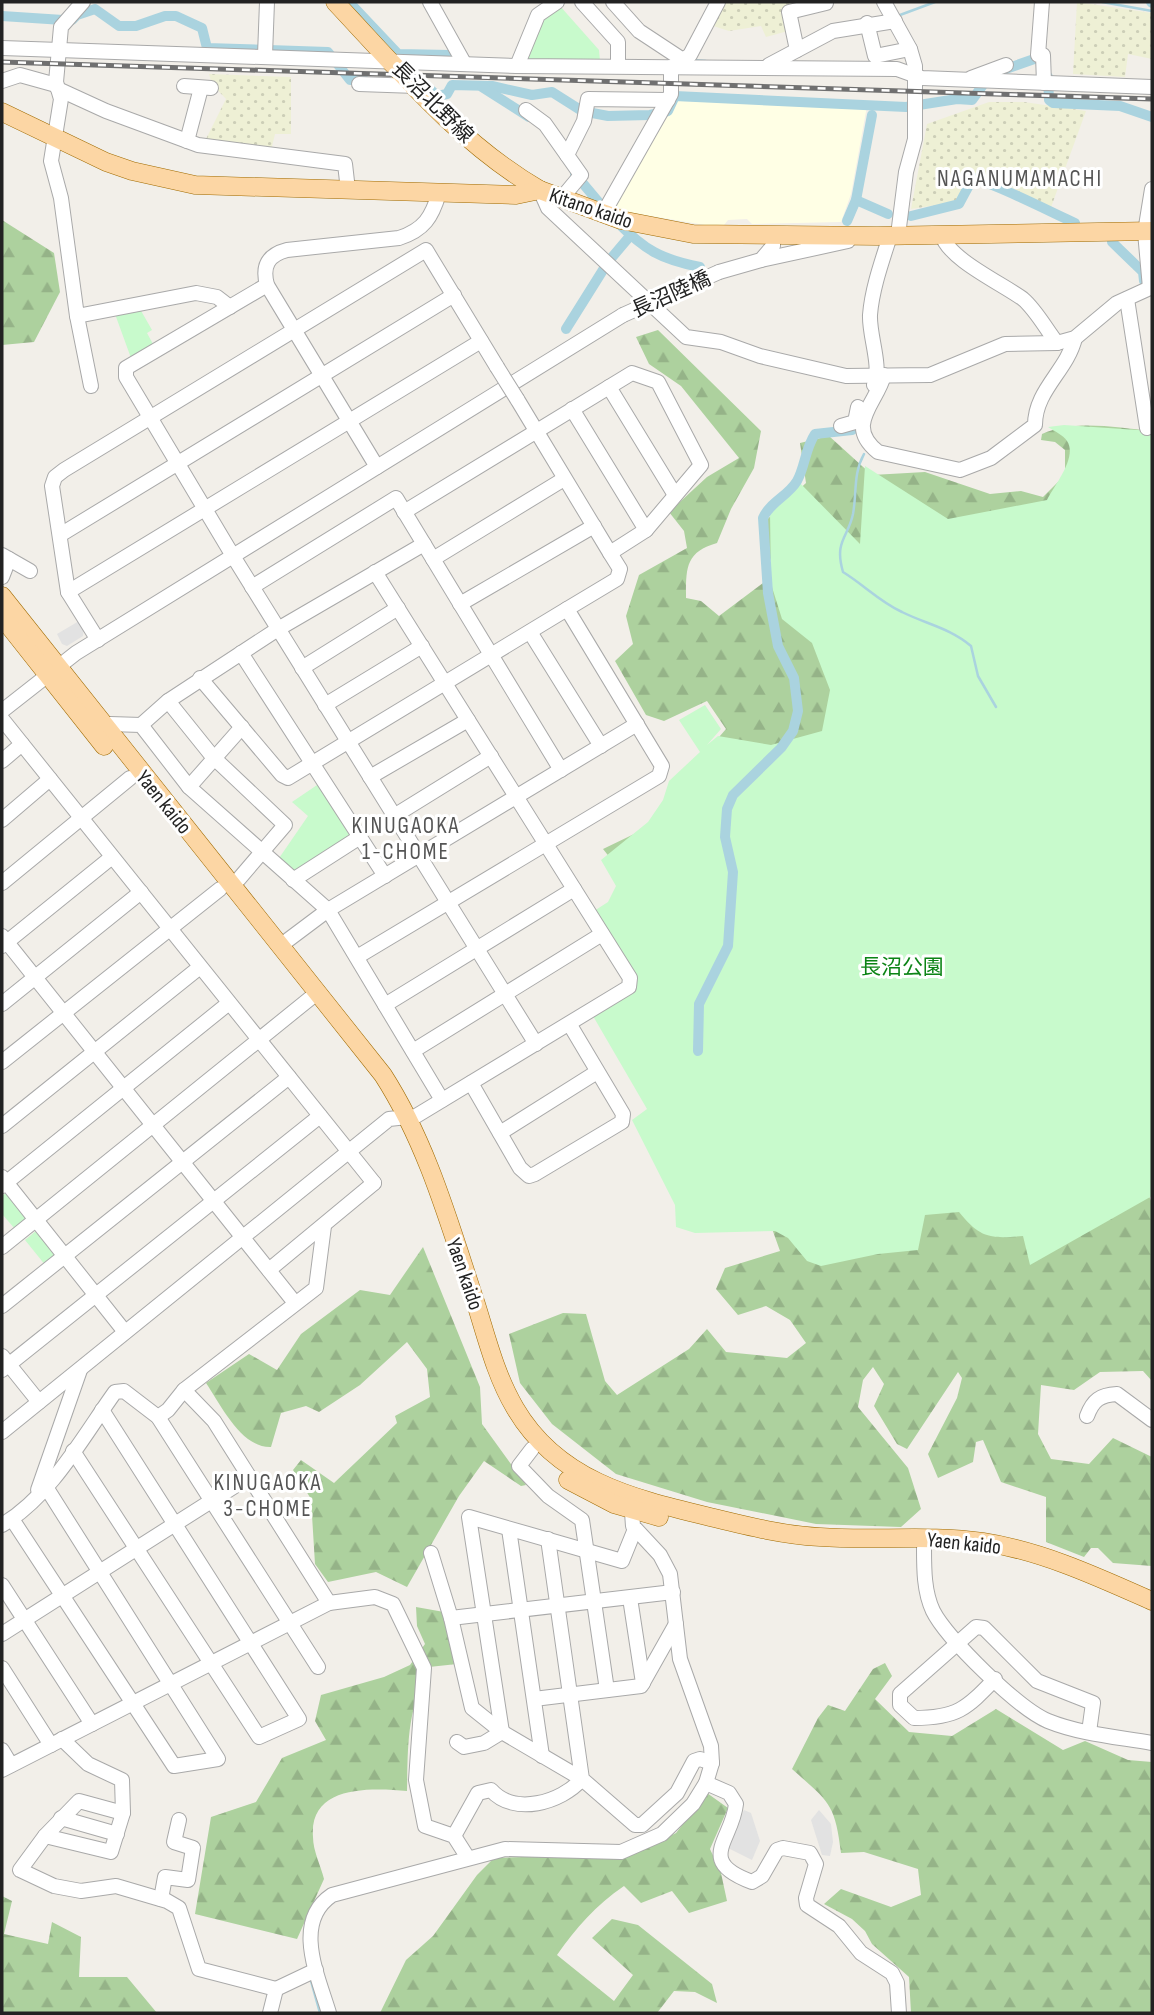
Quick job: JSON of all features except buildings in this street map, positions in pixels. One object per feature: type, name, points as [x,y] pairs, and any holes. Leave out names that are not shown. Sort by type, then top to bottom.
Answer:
[{"type":"main road","name":"長沼北野線","points":[[335,2],[416,86],[494,160],[540,190]]},
{"type":"main road","name":"Kitano kaido","points":[[2,112],[132,171],[195,185],[516,195],[540,190],[603,214],[686,233],[888,236],[1149,232]]},
{"type":"main road","name":"Yaen kaido","points":[[2,596],[51,671],[131,778],[314,995]]},
{"type":"main road","name":"Yaen kaido","points":[[2,617],[104,728],[226,888],[280,946],[403,1118],[429,1165],[500,1376],[515,1408],[560,1460],[631,1503],[792,1535],[941,1538],[987,1543],[1040,1555],[1152,1601]]},
{"type":"main road","name":"Yaen kaido","points":[[403,1118],[498,1401],[532,1449],[578,1487],[794,1546],[924,1548],[972,1552],[1021,1561],[1152,1612]]},
{"type":"street","points":[[83,2],[61,27],[57,87],[61,99],[51,162],[61,198],[77,316],[91,386]]},
{"type":"street","points":[[265,55],[267,2]]},
{"type":"street","points":[[429,2],[464,63]]},
{"type":"street","points":[[517,66],[538,15],[556,2]]},
{"type":"street","points":[[582,2],[618,42],[618,66]]},
{"type":"street","points":[[613,2],[639,31],[679,65]]},
{"type":"street","points":[[603,214],[668,100],[679,65],[690,55],[718,2]]},
{"type":"street","points":[[884,2],[910,49],[916,76],[915,139],[870,313],[870,339],[881,386],[864,411],[862,422],[872,447],[878,452],[960,470],[991,458],[1035,425],[1039,400],[1072,352],[1075,338]]},
{"type":"street","points":[[1042,2],[1038,55],[1043,55],[1044,83]]},
{"type":"street","points":[[797,50],[789,12],[826,3],[834,31]]},
{"type":"street","points":[[764,69],[834,31],[867,23],[895,21]]},
{"type":"street","points":[[867,23],[876,56],[910,49]]},
{"type":"street","points":[[2,48],[265,55],[517,66],[679,65],[764,69],[780,66],[897,69],[916,76],[964,80],[1152,87]]},
{"type":"street","points":[[964,80],[1006,65]]},
{"type":"street","points":[[2,81],[20,75],[57,87],[187,141],[218,149],[345,164],[348,190]]},
{"type":"street","points":[[359,84],[416,86]]},
{"type":"street","points":[[184,86],[206,88],[187,141]]},
{"type":"street","points":[[567,155],[583,121],[588,99],[668,100]]},
{"type":"street","points":[[526,110],[545,124],[581,175],[561,199]]},
{"type":"street","points":[[540,190],[548,208],[686,337],[722,342],[760,356],[846,376],[880,376],[930,375],[1005,344],[1057,343],[1075,338],[1111,308],[1151,288],[1149,232],[1152,189]]},
{"type":"street","points":[[377,467],[267,285],[264,271],[267,261],[276,253],[413,234],[433,214],[439,193]]},
{"type":"street","points":[[942,235],[944,243],[968,263],[1025,301],[1057,343]]},
{"type":"street","points":[[761,260],[774,246],[773,236]]},
{"type":"street","name":"長沼陸橋","points":[[2,710],[51,671],[98,640],[623,315],[719,272],[761,260],[888,236]]},
{"type":"street","points":[[98,640],[68,592],[52,486],[55,477],[149,417],[426,250],[620,569],[617,579],[288,778],[282,775],[200,678]]},
{"type":"street","points":[[267,285],[126,368],[125,377],[536,1044]]},
{"type":"street","points":[[77,316],[196,293],[217,297],[230,307]]},
{"type":"street","points":[[60,535],[454,295]]},
{"type":"street","points":[[1127,299],[1147,428]]},
{"type":"street","points":[[68,592],[481,341]]},
{"type":"street","points":[[404,512],[632,373],[658,382],[701,465],[646,530],[610,553]]},
{"type":"street","points":[[841,426],[855,422],[858,407],[880,376]]},
{"type":"street","points":[[609,387],[675,495]]},
{"type":"street","points":[[572,409],[646,530]]},
{"type":"street","points":[[433,559],[564,479]]},
{"type":"street","points":[[252,587],[396,498],[561,770]]},
{"type":"street","points":[[460,604],[594,526]]},
{"type":"street","points":[[104,728],[110,724],[141,725],[200,678],[424,544]]},
{"type":"street","points":[[2,577],[6,557],[30,571]]},
{"type":"street","points":[[2,1432],[389,1119],[403,1118],[442,1100],[629,987],[630,978],[375,572]]},
{"type":"street","points":[[302,668],[398,608]]},
{"type":"street","points":[[357,957],[659,776],[662,766],[568,609]]},
{"type":"street","points":[[530,632],[601,746]]},
{"type":"street","points":[[325,705],[422,646]]},
{"type":"street","points":[[241,653],[385,876]]},
{"type":"street","points":[[2,1062],[226,888],[263,854],[285,825],[213,757],[168,701]]},
{"type":"street","points":[[2,719],[374,1183]]},
{"type":"street","points":[[370,777],[468,720]]},
{"type":"street","points":[[280,946],[328,910],[637,724]]},
{"type":"street","points":[[141,725],[189,788],[328,910],[442,1100]]},
{"type":"street","points":[[189,788],[213,757],[242,727]]},
{"type":"street","points":[[2,761],[22,744]]},
{"type":"street","points":[[394,816],[491,756]]},
{"type":"street","points":[[2,883],[131,778]]},
{"type":"street","points":[[2,820],[50,779]]},
{"type":"street","points":[[293,880],[360,837]]},
{"type":"street","points":[[112,857],[3,941],[295,1303]]},
{"type":"street","points":[[385,1005],[574,889]]},
{"type":"street","points":[[2,1004],[141,892]]},
{"type":"street","points":[[413,1051],[603,934]]},
{"type":"street","points":[[2,1126],[200,967]]},
{"type":"street","points":[[2,1247],[314,995]]},
{"type":"street","points":[[125,1332],[3,1182],[229,1003]]},
{"type":"street","points":[[471,1083],[520,1168],[529,1176],[622,1122],[623,1114],[570,1025]]},
{"type":"street","points":[[500,1133],[597,1072]]},
{"type":"street","points":[[2,1306],[289,1077]]},
{"type":"street","points":[[39,1402],[4,1363],[96,1295],[320,1115]]},
{"type":"street","points":[[269,1270],[374,1183]]},
{"type":"street","points":[[269,1270],[374,1183]]},
{"type":"street","points":[[158,1417],[169,1410],[184,1390],[316,1288],[324,1226]]},
{"type":"street","points":[[40,1492],[80,1369]]},
{"type":"street","points":[[184,1390],[214,1421],[329,1602]]},
{"type":"street","points":[[40,1492],[100,1572],[218,1759],[174,1766],[62,1596],[7,1522],[40,1492],[74,1451],[115,1392],[124,1391],[158,1417],[318,1667]]},
{"type":"street","points":[[1087,1416],[1091,1404],[1099,1397],[1117,1394],[1152,1420]]},
{"type":"street","points":[[74,1451],[259,1737],[299,1719],[102,1410]]},
{"type":"street","points":[[532,1449],[519,1466],[548,1496],[582,1520],[607,1690]]},
{"type":"street","points":[[2,1634],[249,1477]]},
{"type":"street","points":[[502,1732],[469,1517],[622,1561],[635,1529],[631,1503]]},
{"type":"street","points":[[509,1528],[542,1756]]},
{"type":"street","points":[[329,2013],[316,1970],[310,1927],[323,1900],[332,1895],[468,1858],[518,1848],[600,1853],[632,1848],[662,1834],[678,1822],[706,1783],[712,1763],[708,1733],[680,1659],[670,1574],[660,1555],[635,1529]]},
{"type":"street","points":[[548,1539],[582,1779]]},
{"type":"street","points":[[924,1548],[926,1583],[933,1610],[958,1644],[1031,1712],[1047,1721],[1088,1732],[1152,1743]]},
{"type":"street","points":[[431,1553],[451,1618],[472,1707],[502,1732],[582,1779],[635,1825],[642,1825],[677,1793],[694,1761],[700,1759],[712,1763]]},
{"type":"street","points":[[2,1585],[92,1724]]},
{"type":"street","points":[[451,1618],[673,1592]]},
{"type":"street","points":[[2,1750],[6,1768],[329,1602],[375,1597],[393,1604],[424,1668],[416,1780],[420,1812],[425,1826],[454,1836],[468,1858]]},
{"type":"street","points":[[630,1598],[643,1683]]},
{"type":"street","points":[[534,1699],[641,1686],[676,1624]]},
{"type":"street","points":[[995,1679],[965,1710],[934,1718],[914,1718],[900,1705],[900,1694],[975,1627],[984,1628],[1037,1681],[1093,1703],[1088,1732]]},
{"type":"street","points":[[2,1668],[56,1742],[88,1764],[122,1780],[123,1813],[111,1852],[45,1836]]},
{"type":"street","points":[[457,1742],[464,1747],[484,1743],[502,1732]]},
{"type":"street","points":[[454,1836],[478,1793],[491,1790],[506,1803],[527,1804],[548,1801],[571,1791],[582,1779]]},
{"type":"street","points":[[706,1783],[729,1793],[736,1804],[719,1845],[723,1862],[730,1871],[752,1882],[762,1875],[776,1850],[783,1848],[810,1853],[816,1864],[806,1898],[807,1905],[839,1926],[861,1953],[892,1973],[897,1983],[899,2013]]},
{"type":"street","points":[[123,1813],[79,1801],[45,1836],[20,1870],[54,1886],[81,1891],[116,1886],[161,1899],[179,1908],[199,1969],[276,1989],[316,1970]]},
{"type":"street","points":[[61,1818],[117,1834]]},
{"type":"street","points":[[161,1899],[165,1877],[188,1880],[193,1848],[174,1842],[179,1820]]},
{"type":"street","points":[[270,2013],[276,1989]]},
{"type":"shaded area","points":[[723,2],[801,2],[802,6],[788,31],[766,37],[761,26],[729,31],[710,25]]},
{"type":"shaded area","points":[[1077,2],[1152,13],[1152,59],[1128,54],[1125,77],[1073,74]]},
{"type":"shaded area","points":[[209,74],[291,77],[291,134],[275,134],[271,150],[206,139],[226,99],[212,84]]},
{"type":"shaded area","points":[[677,101],[867,106],[851,194],[841,222],[752,224],[747,219],[728,220],[724,225],[705,225],[633,213],[614,206]]},
{"type":"shaded area","points":[[989,102],[1024,102],[1086,111],[1050,210],[1013,188],[971,173],[956,202],[911,209],[927,124]]},
{"type":"shaded area","points":[[79,621],[84,627],[83,636],[67,646],[62,644],[57,634]]},
{"type":"shaded area","points":[[744,1810],[751,1813],[760,1841],[752,1860],[726,1847]]},
{"type":"shaded area","points":[[819,1810],[831,1824],[833,1842],[830,1856],[822,1855],[811,1820]]},
{"type":"green space","points":[[560,6],[599,50],[600,61],[529,60],[526,55],[541,18]]},
{"type":"green space","points":[[2,220],[54,253],[60,292],[34,342],[2,345]]},
{"type":"green space","points":[[140,309],[152,330],[147,333],[153,344],[131,358],[115,314]]},
{"type":"green space","name":"長沼公園","points":[[658,330],[761,431],[754,468],[731,509],[717,543],[699,551],[687,570],[686,598],[701,601],[719,616],[775,574],[760,526],[806,483],[800,443],[829,436],[872,475],[925,472],[990,494],[1021,491],[1043,497],[1065,475],[1065,450],[1055,442],[1041,440],[1042,434],[1055,429],[1082,426],[1152,431],[1152,1181],[1146,1189],[1152,1203],[1152,1381],[1143,1371],[1100,1372],[1074,1390],[1041,1385],[1038,1434],[1051,1459],[1089,1464],[1113,1438],[1152,1457],[1152,1566],[1113,1563],[1098,1548],[1091,1548],[1084,1557],[1046,1542],[1046,1497],[1001,1482],[983,1440],[976,1442],[973,1462],[938,1478],[928,1454],[957,1398],[962,1378],[958,1372],[907,1449],[897,1444],[874,1406],[884,1384],[873,1367],[863,1380],[858,1407],[908,1468],[921,1509],[901,1527],[816,1524],[707,1502],[616,1474],[552,1424],[520,1383],[509,1334],[563,1313],[586,1314],[605,1381],[617,1395],[689,1349],[707,1329],[726,1352],[787,1358],[806,1343],[790,1320],[766,1306],[738,1315],[716,1289],[725,1268],[780,1251],[770,1223],[683,1142],[626,878],[603,849],[659,822],[675,788],[726,729],[707,701],[664,721],[646,715],[615,661],[633,644],[626,616],[639,575],[687,548],[684,531],[669,512],[707,477],[739,458],[681,386],[649,364],[636,337]]},
{"type":"green space","name":"長沼公園","points":[[1064,425],[1152,431],[1152,1196],[1030,1265],[1023,1236],[986,1235],[973,1227],[959,1212],[925,1215],[918,1250],[878,1254],[821,1266],[807,1261],[788,1238],[775,1231],[695,1233],[676,1227],[675,1205],[632,1120],[647,1109],[593,1016],[636,990],[637,984],[594,911],[608,902],[616,886],[601,860],[648,822],[663,800],[669,781],[700,752],[679,720],[705,705],[721,729],[707,745],[718,736],[771,745],[822,731],[830,690],[812,643],[782,619],[771,584],[770,512],[800,483],[860,544],[865,466],[948,519],[1047,500],[1070,455],[1067,441],[1048,427]]},
{"type":"green space","points":[[323,781],[360,837],[293,880],[275,864],[308,816],[292,802]]},
{"type":"green space","points":[[6,1193],[26,1215],[25,1222],[15,1229],[2,1214],[2,1196]]},
{"type":"green space","points":[[36,1231],[57,1258],[46,1266],[25,1240]]},
{"type":"green space","points":[[423,1247],[480,1387],[482,1424],[526,1485],[521,1486],[484,1461],[459,1496],[407,1587],[376,1572],[328,1582],[315,1564],[311,1499],[293,1470],[301,1460],[334,1483],[397,1423],[395,1416],[430,1397],[427,1369],[407,1342],[360,1385],[319,1412],[306,1406],[281,1413],[271,1447],[250,1441],[241,1433],[206,1383],[249,1354],[277,1370],[301,1334],[360,1290],[390,1295]]},
{"type":"green space","points":[[416,1607],[444,1612],[457,1664],[429,1667],[422,1683],[410,1728],[407,1791],[345,1793],[321,1807],[314,1820],[313,1842],[324,1879],[297,1939],[195,1914],[211,1817],[256,1802],[282,1758],[326,1740],[315,1721],[321,1695],[384,1677],[410,1665],[425,1644],[417,1626]]},
{"type":"green space","points":[[885,1663],[892,1676],[875,1699],[909,1732],[952,1736],[996,1709],[1063,1750],[1085,1741],[1128,1760],[1152,1762],[1152,2013],[911,2013],[909,1977],[872,1944],[865,1931],[852,1919],[824,1904],[841,1889],[891,1907],[921,1895],[918,1869],[864,1852],[841,1853],[833,1813],[822,1797],[792,1769],[818,1718],[828,1705],[845,1711],[873,1669]]},
{"type":"green space","points":[[707,1793],[728,1808],[710,1849],[721,1873],[727,1901],[689,1913],[672,1891],[641,1903],[624,1886],[587,1918],[557,1955],[614,2001],[633,1975],[592,1938],[612,1919],[638,1925],[712,1984],[717,2003],[695,1992],[674,1991],[657,2013],[380,2013],[406,1960],[433,1936],[477,1875],[494,1858],[636,1853],[676,1833]]},
{"type":"green space","points":[[2,1896],[12,1901],[4,1934],[48,1944],[52,1922],[81,1937],[79,1977],[127,1977],[157,2013],[2,2013]]},
{"type":"waterway","points":[[349,2],[398,54],[450,55]]},
{"type":"waterway","points":[[900,15],[935,2]]},
{"type":"waterway","points":[[1102,2],[1152,11]]},
{"type":"waterway","points":[[72,20],[77,15],[95,9],[119,26],[136,26],[165,16],[176,16],[202,28],[207,48],[328,52],[350,80],[364,80]]},
{"type":"waterway","points":[[2,16],[63,20],[69,15]]},
{"type":"waterway","points":[[1000,71],[1037,58],[1042,51]]},
{"type":"waterway","points":[[692,60],[706,61]]},
{"type":"waterway","points":[[1048,77],[1049,100],[1053,103],[1120,106],[1152,117]]},
{"type":"waterway","points":[[410,82],[423,82],[437,96],[447,94],[452,85],[492,86],[532,95],[552,92],[582,111],[608,116],[650,115],[668,111],[675,96],[906,107],[957,99],[972,100],[988,78]]},
{"type":"waterway","points":[[482,87],[529,117]]},
{"type":"waterway","points":[[847,221],[856,200],[872,115]]},
{"type":"waterway","points":[[575,174],[606,211]]},
{"type":"waterway","points":[[911,216],[959,204],[973,178],[1075,223]]},
{"type":"waterway","points":[[856,200],[888,214]]},
{"type":"waterway","points":[[617,222],[654,252],[674,261],[700,267]]},
{"type":"waterway","points":[[566,329],[608,262],[630,236]]},
{"type":"waterway","points":[[1112,242],[1143,272],[1144,281]]},
{"type":"waterway","points":[[698,1051],[699,1004],[728,946],[733,872],[725,837],[727,809],[733,795],[781,748],[793,731],[798,711],[794,678],[778,646],[768,593],[763,518],[797,481],[815,434],[852,430],[858,426]]},
{"type":"waterway","points":[[864,454],[857,476],[853,514],[841,546],[843,572],[894,608],[946,630],[971,646],[978,676],[996,707]]},
{"type":"waterway","points":[[311,1981],[320,2013]]},
{"type":"railway","points":[[2,62],[1152,99]]},
{"type":"district","name":"NAGANUMAMACHI","points":[[1020,178]]},
{"type":"district","name":"KINUGAOKA 1-CHOME","points":[[406,838]]},
{"type":"district","name":"KINUGAOKA 3-CHOME","points":[[268,1495]]}]
